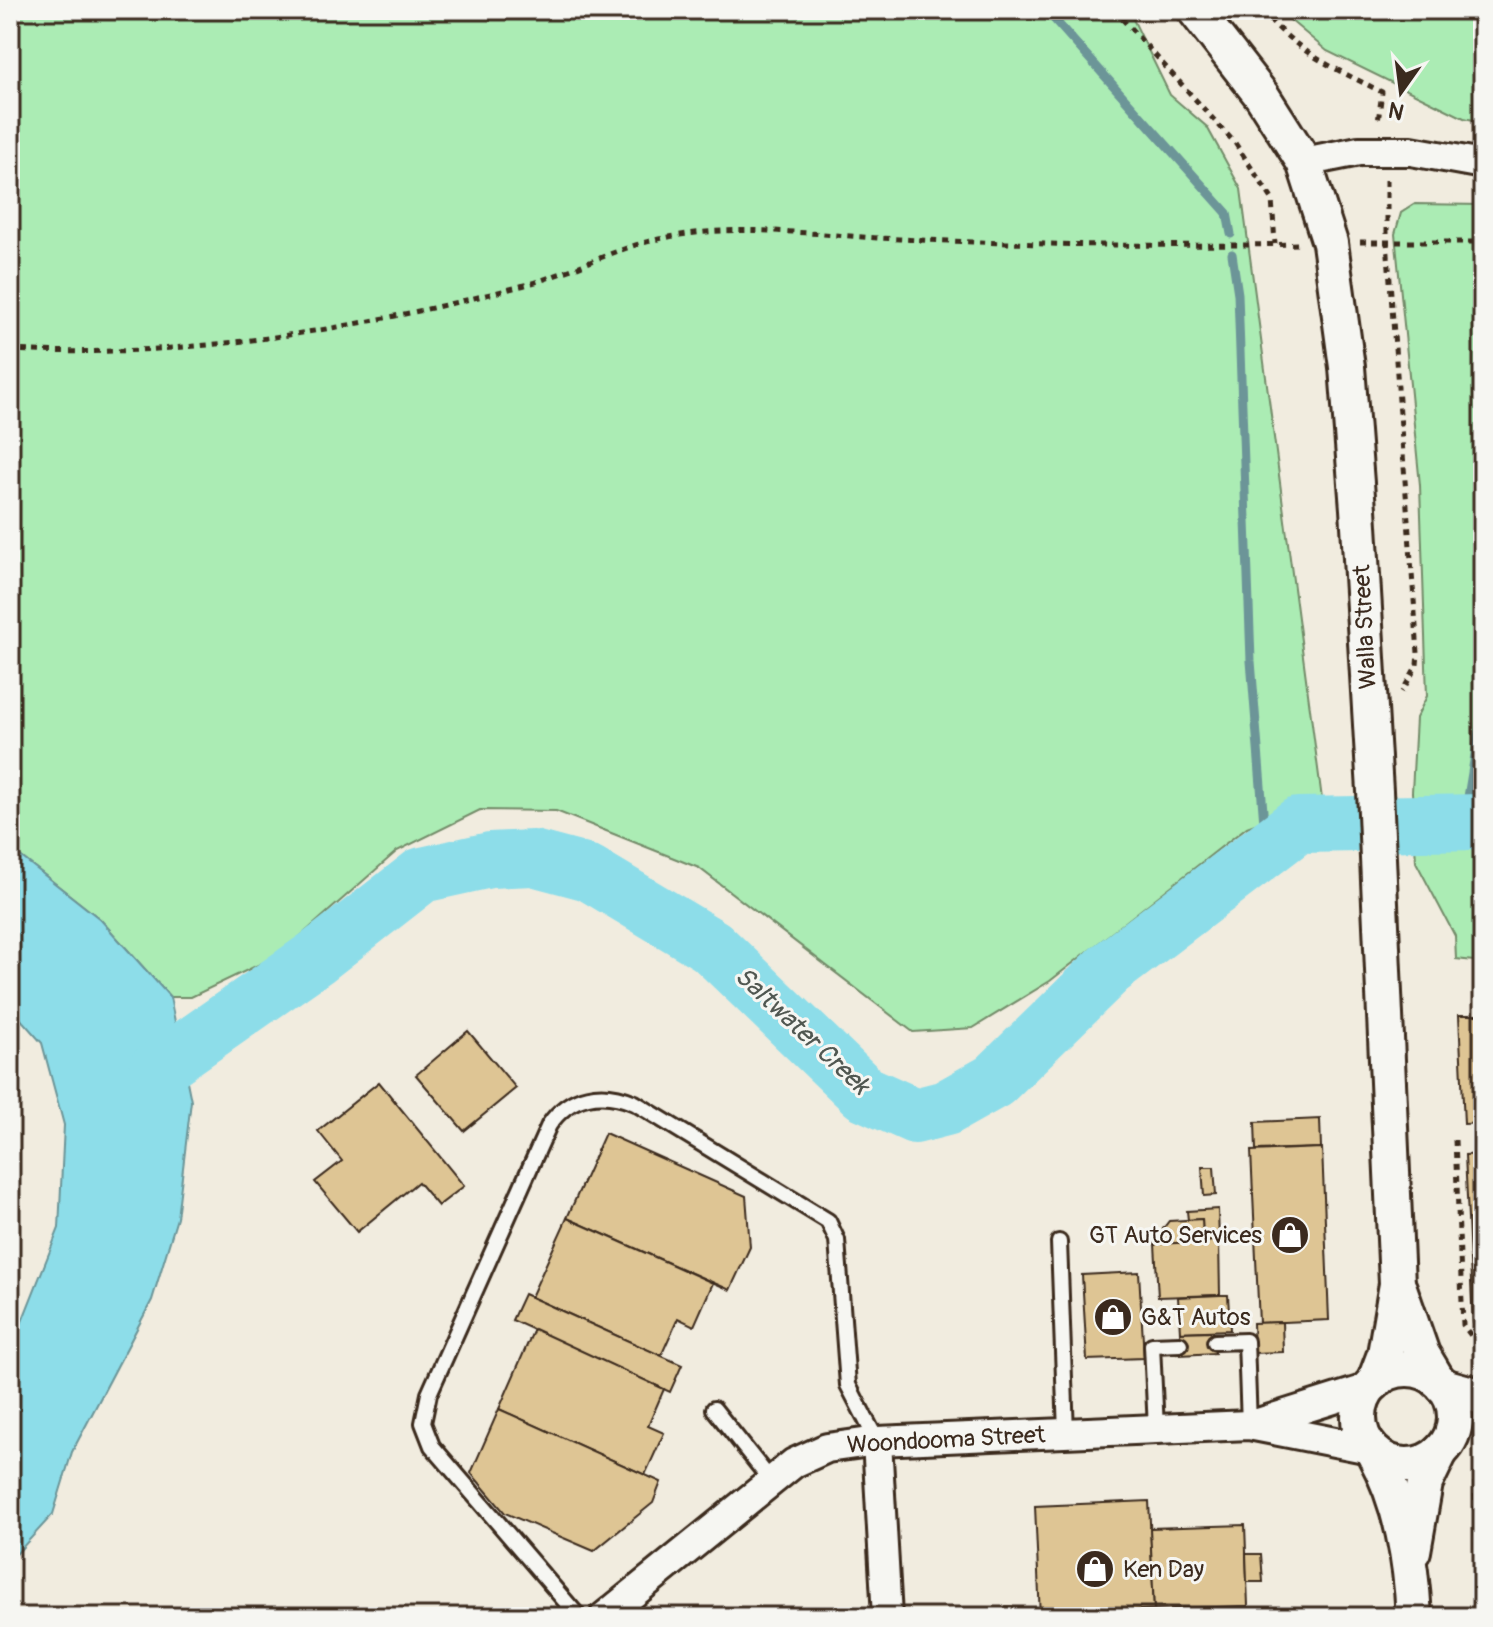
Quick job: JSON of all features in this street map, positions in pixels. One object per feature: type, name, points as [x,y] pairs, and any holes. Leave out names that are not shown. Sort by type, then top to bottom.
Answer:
[{"type":"street","name":"Walla Street","points":[[1195,10],[1262,96],[1304,162],[1330,243],[1347,367],[1375,791],[1397,1284],[1385,1354],[1371,1386]]},
{"type":"street","points":[[1304,162],[1359,151],[1411,151],[1483,164]]},
{"type":"street","name":"Walla Street","points":[[1397,1284],[1422,1354],[1441,1383]]},
{"type":"street","points":[[1414,1617],[1411,1563],[1390,1485],[1359,1425],[1362,1399],[1385,1374],[1413,1370],[1483,1397]]},
{"type":"street","points":[[1411,1563],[1425,1483],[1452,1436],[1455,1410],[1441,1383]]},
{"type":"street","name":"Woondooma Street","points":[[1249,1425],[1371,1386]]},
{"type":"street","name":"Woondooma Street","points":[[604,1617],[811,1453],[849,1443],[1249,1425],[1340,1440],[1372,1451]]},
{"type":"street","points":[[1372,1451],[1401,1465],[1415,1465],[1483,1432]]},
{"type":"street","points":[[877,1441],[887,1617]]},
{"type":"lane","points":[[579,1617],[432,1446],[423,1423],[429,1394],[549,1125],[568,1104],[599,1095],[635,1103],[828,1221],[837,1240],[848,1385],[877,1441]]},
{"type":"lane","points":[[1059,1242],[1066,1433]]},
{"type":"lane","points":[[1215,1342],[1246,1341],[1249,1425]]},
{"type":"lane","points":[[1156,1429],[1152,1345],[1180,1344]]},
{"type":"lane","points":[[714,1409],[772,1482]]},
{"type":"path","points":[[1114,10],[1235,143],[1272,199],[1275,244]]},
{"type":"path","points":[[1261,10],[1304,51],[1332,70],[1382,92],[1377,120],[1388,193],[1387,241],[1418,653],[1399,705]]},
{"type":"path","points":[[10,350],[121,350],[302,333],[480,297],[539,282],[664,237],[707,233],[772,232],[1056,246],[1298,244]]},
{"type":"path","points":[[1357,242],[1483,242]]},
{"type":"path","points":[[1455,1140],[1463,1325],[1478,1345],[1480,1359]]},
{"type":"path","points":[[1475,1482],[1479,1617]]},
{"type":"green space","points":[[10,10],[1124,10],[1133,19],[1170,95],[1207,127],[1241,189],[1322,799],[1247,827],[1050,981],[973,1028],[913,1032],[699,868],[556,811],[480,810],[397,851],[279,955],[191,997],[170,997],[100,919],[10,848]]},
{"type":"green space","points":[[1278,10],[1483,10],[1483,122],[1464,118],[1327,51]]},
{"type":"green space","points":[[1415,204],[1483,205],[1483,962],[1456,959],[1455,936],[1416,862],[1412,792],[1416,718],[1427,696],[1420,485],[1395,234],[1401,213]]},
{"type":"water","points":[[10,848],[100,919],[170,997],[191,1101],[177,1218],[152,1300],[72,1452],[53,1514],[10,1561],[10,1352],[59,1228],[64,1125],[42,1043],[10,1007]]},
{"type":"building","points":[[1459,1015],[1483,1015],[1483,1123],[1464,1124]]},
{"type":"building","points":[[468,1031],[516,1088],[464,1131],[416,1075]]},
{"type":"building","points":[[379,1082],[464,1186],[438,1206],[418,1182],[357,1232],[315,1182],[342,1161],[318,1131]]},
{"type":"building","points":[[1320,1119],[1321,1148],[1256,1150],[1255,1122]]},
{"type":"building","points":[[605,1133],[746,1196],[750,1247],[730,1290],[567,1218]]},
{"type":"building","name":"GT Auto Services","points":[[1322,1148],[1329,1320],[1259,1323],[1251,1151]]},
{"type":"building","points":[[1483,1154],[1483,1332],[1473,1323],[1465,1155]]},
{"type":"building","points":[[1202,1167],[1214,1167],[1216,1195],[1204,1196]]},
{"type":"building","points":[[1218,1209],[1219,1241],[1203,1242],[1202,1219],[1188,1220],[1187,1211]]},
{"type":"building","points":[[567,1218],[713,1283],[694,1326],[678,1318],[661,1356],[531,1297]]},
{"type":"building","points":[[1202,1219],[1203,1242],[1155,1244],[1155,1239],[1169,1221]]},
{"type":"building","points":[[1219,1241],[1220,1295],[1158,1297],[1155,1244]]},
{"type":"building","name":"G&T Autos","points":[[1139,1272],[1144,1358],[1087,1360],[1082,1275]]},
{"type":"building","points":[[524,1294],[682,1365],[670,1392],[512,1320]]},
{"type":"building","points":[[1228,1295],[1230,1330],[1180,1332],[1178,1297]]},
{"type":"building","points":[[1282,1322],[1283,1352],[1254,1353],[1253,1323]]},
{"type":"building","points":[[534,1329],[664,1389],[648,1426],[664,1433],[645,1475],[499,1409]]},
{"type":"building","points":[[1213,1331],[1215,1353],[1181,1355],[1180,1332]]},
{"type":"building","points":[[499,1409],[661,1482],[653,1503],[594,1551],[505,1513],[471,1473]]},
{"type":"building","name":"Ken Day","points":[[1149,1501],[1154,1609],[1096,1612],[1096,1617],[1040,1617],[1035,1506]]},
{"type":"building","name":"Ken Day","points":[[1245,1525],[1248,1606],[1154,1609],[1150,1528]]},
{"type":"building","points":[[1246,1554],[1261,1554],[1263,1582],[1247,1582]]},
{"type":"waterway","points":[[1046,10],[1227,213],[1231,234]]},
{"type":"waterway","points":[[1232,254],[1238,294],[1251,661],[1266,849]]},
{"type":"waterway","points":[[1464,821],[1483,707]]},
{"type":"waterway","name":"Saltwater Creek","points":[[157,1069],[317,957],[422,875],[490,860],[533,858],[589,873],[711,946],[864,1093],[915,1116],[946,1108],[994,1081],[1109,969],[1298,825],[1483,822]]},
{"type":"place","name":"GT Auto Services","points":[[1290,1235]]},
{"type":"place","name":"G&T Autos","points":[[1113,1317]]},
{"type":"place","name":"Ken Day","points":[[1095,1569]]}]
